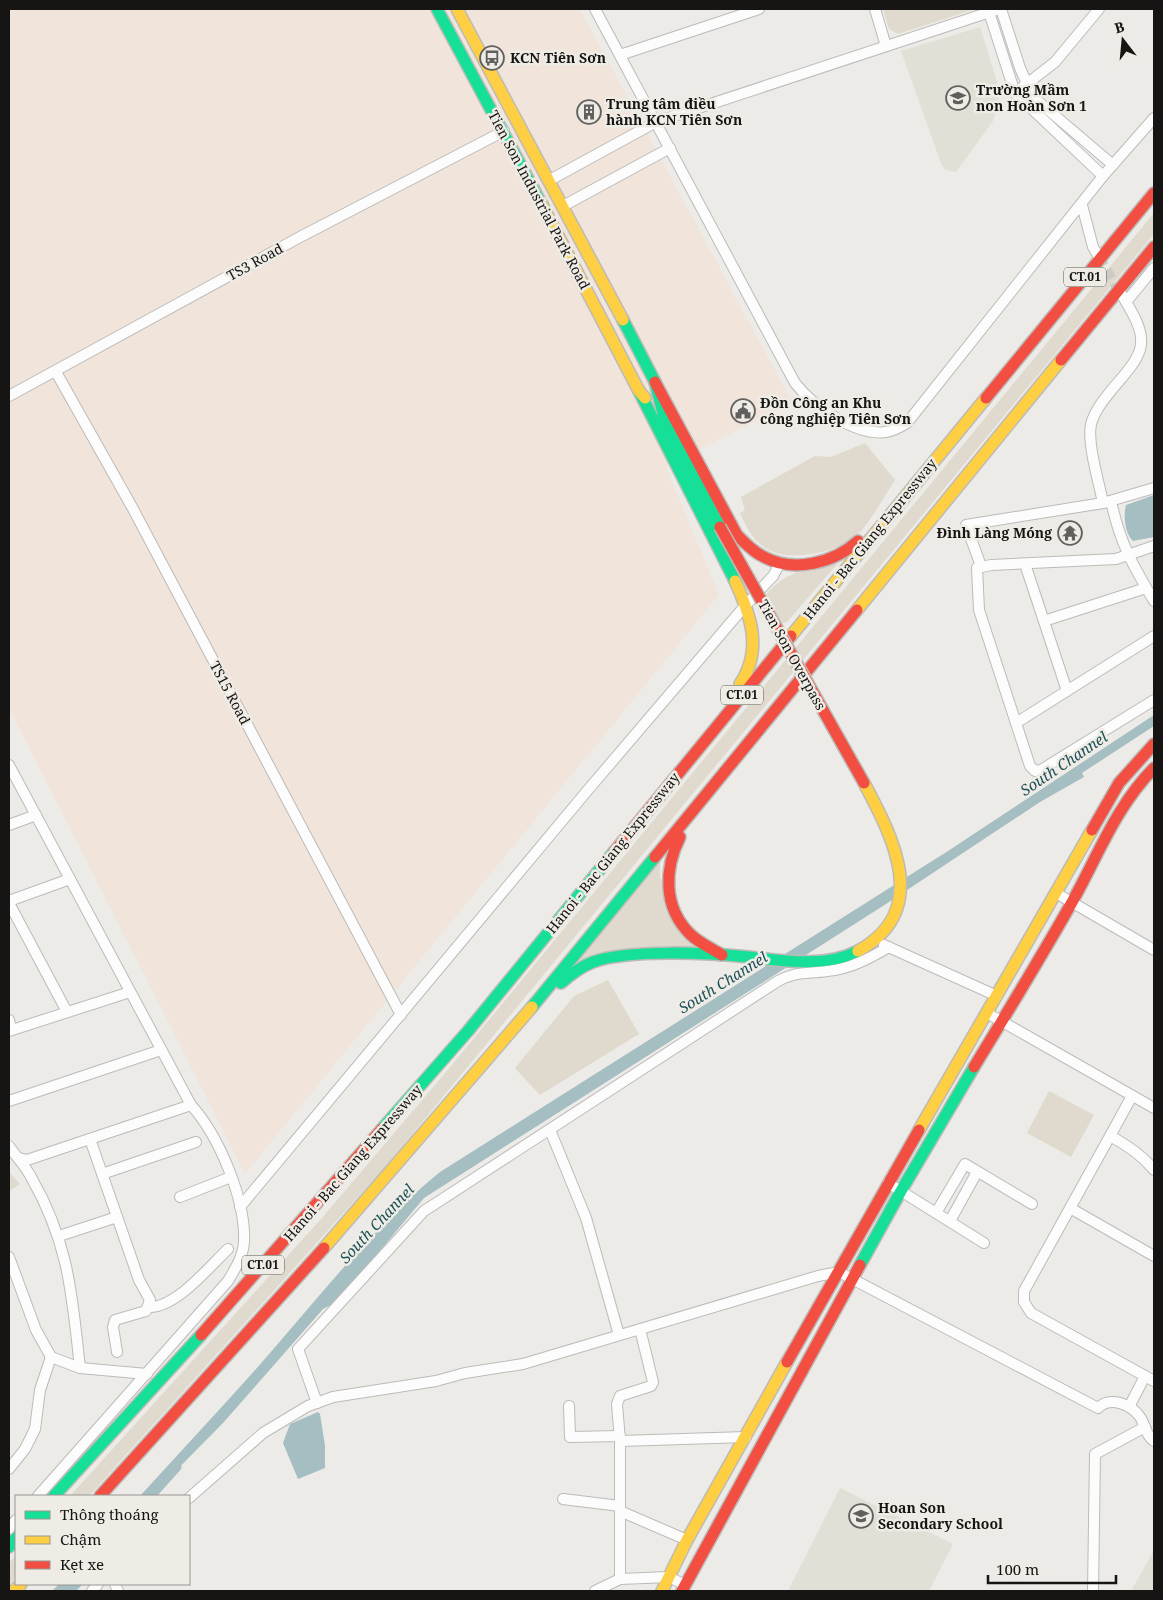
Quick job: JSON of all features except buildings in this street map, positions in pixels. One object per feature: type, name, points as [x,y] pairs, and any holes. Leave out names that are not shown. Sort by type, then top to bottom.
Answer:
[{"type":"main road","name":"Tien Son Industrial Park Road","points":[[437,9],[504,131],[639,391]]},
{"type":"main road","name":"Tien Son Industrial Park Road","points":[[457,9],[550,180],[654,382]]},
{"type":"main road","points":[[504,131],[519,124]]},
{"type":"main road","name":"Hanoi - Bac Giang Expressway","points":[[55,1495],[231,1302],[468,1031],[1154,194]]},
{"type":"main road","name":"CT.01","points":[[101,1495],[255,1327],[495,1053],[1154,247]]},
{"type":"main road","points":[[654,382],[737,535],[749,548],[766,559],[794,564],[830,559],[842,554],[856,543],[976,398],[1017,360]]},
{"type":"main road","points":[[654,382],[665,421]]},
{"type":"main road","points":[[639,391],[665,421]]},
{"type":"main road","points":[[468,1031],[510,968],[733,694],[751,668],[752,638],[744,607],[729,569],[639,391]]},
{"type":"main road","name":"Tien Son Overpass","points":[[371,1194],[451,1115],[570,972],[588,964],[626,956],[723,955],[786,961],[843,958],[860,951],[874,941],[890,924],[899,900],[900,869],[890,835],[864,783],[720,528],[665,421]]},
{"type":"main road","points":[[723,955],[690,934],[672,907],[668,891],[670,857],[679,838],[773,723],[820,654]]},
{"type":"main road","points":[[662,1591],[687,1540],[888,1183],[1119,782],[1154,744]]},
{"type":"main road","points":[[683,1588],[855,1279],[901,1191],[1072,903],[1128,800],[1154,768]]},
{"type":"street","points":[[595,9],[795,383],[807,398],[838,420],[884,433],[896,430],[908,423],[1103,176],[1154,118]]},
{"type":"street","points":[[620,55],[759,9]]},
{"type":"street","points":[[875,9],[886,46]]},
{"type":"street","points":[[550,180],[656,122],[994,9]]},
{"type":"street","points":[[994,9],[1033,97],[1113,165]]},
{"type":"street","points":[[994,9],[1015,94],[1103,176]]},
{"type":"street","points":[[1015,94],[1055,62],[1099,9]]},
{"type":"street","name":"TS3 Road","points":[[9,396],[300,237],[504,131]]},
{"type":"street","points":[[563,206],[670,148]]},
{"type":"street","points":[[1082,204],[1094,247],[1099,257]]},
{"type":"street","points":[[1154,268],[1124,299],[1138,327],[1142,346],[1135,360],[1104,396],[1095,412],[1091,426],[1107,502],[1127,555],[1154,601]]},
{"type":"street","name":"TS15 Road","points":[[56,372],[132,507],[401,1015]]},
{"type":"street","points":[[981,566],[966,525],[1107,502],[1154,488]]},
{"type":"street","points":[[1154,546],[1116,559],[981,566],[977,568],[979,610],[1030,766],[1035,771],[1041,770],[1154,700]]},
{"type":"street","points":[[240,1207],[744,607],[773,576],[780,563]]},
{"type":"street","points":[[1025,564],[1067,691]]},
{"type":"street","points":[[1044,621],[1146,588]]},
{"type":"street","points":[[1016,723],[1154,636]]},
{"type":"street","points":[[9,765],[191,1105],[205,1120],[231,1177],[240,1207],[244,1243],[239,1261],[228,1281],[39,1495]]},
{"type":"street","points":[[9,825],[36,815]]},
{"type":"street","points":[[67,1012],[9,902],[70,879]]},
{"type":"street","points":[[1056,893],[1154,950]]},
{"type":"street","points":[[874,941],[997,996]]},
{"type":"street","points":[[317,1403],[298,1349],[424,1211],[550,1130],[598,1096],[778,981],[793,973],[828,971],[863,962],[889,947]]},
{"type":"street","points":[[10,1027],[67,1012],[130,992]]},
{"type":"street","points":[[987,1013],[1154,1108]]},
{"type":"street","points":[[9,1100],[161,1050]]},
{"type":"street","points":[[1129,1407],[1150,1379],[1031,1313],[1024,1302],[1024,1291],[1132,1096]]},
{"type":"street","points":[[19,1158],[27,1160],[191,1105]]},
{"type":"street","points":[[550,1130],[586,1218],[619,1335]]},
{"type":"street","points":[[1110,1136],[1126,1144],[1146,1160],[1154,1170]]},
{"type":"street","points":[[90,1139],[139,1280],[150,1300],[149,1307]]},
{"type":"street","points":[[102,1174],[196,1142]]},
{"type":"street","points":[[9,1146],[31,1176],[59,1236],[68,1267],[80,1368]]},
{"type":"street","points":[[936,1213],[965,1164],[1032,1204]]},
{"type":"street","points":[[950,1221],[977,1172]]},
{"type":"street","points":[[180,1197],[231,1177]]},
{"type":"street","points":[[888,1183],[984,1243]]},
{"type":"street","points":[[1070,1208],[1154,1256]]},
{"type":"street","points":[[59,1236],[116,1217]]},
{"type":"street","points":[[117,1352],[113,1326],[115,1320],[146,1310],[149,1307],[164,1304],[186,1290],[228,1249]]},
{"type":"street","points":[[9,1257],[36,1330],[50,1357],[80,1368],[146,1374]]},
{"type":"street","points":[[190,1497],[263,1433],[317,1403],[333,1397],[436,1381],[465,1373],[523,1364],[818,1276],[839,1272],[1098,1408],[1107,1402],[1118,1402],[1129,1407],[1140,1417],[1151,1439],[1154,1441]]},
{"type":"street","points":[[620,1580],[620,1438],[617,1404],[620,1396],[651,1386],[652,1382],[640,1329]]},
{"type":"street","points":[[9,1469],[25,1449],[35,1429],[40,1390],[50,1357]]},
{"type":"street","points":[[569,1406],[570,1437],[746,1437]]},
{"type":"street","points":[[1093,1591],[1095,1454],[1145,1427]]},
{"type":"street","points":[[562,1499],[620,1509],[687,1540]]},
{"type":"street","points":[[594,1591],[620,1580],[668,1577],[683,1588]]},
{"type":"shaded area","points":[[9,9],[580,9],[792,402],[666,467],[719,595],[245,1174],[9,708]]},
{"type":"shaded area","points":[[883,9],[975,9],[898,34],[889,29]]},
{"type":"shaded area","name":"Trường Mầm non Hoàn Sơn 1","points":[[980,27],[1000,91],[998,104],[993,121],[956,172],[946,170],[942,166],[901,51]]},
{"type":"shaded area","points":[[1154,213],[1154,234],[386,1166],[90,1495],[71,1495],[321,1219],[446,1072]]},
{"type":"shaded area","points":[[865,443],[895,480],[870,519],[853,538],[830,550],[802,555],[789,555],[767,549],[754,538],[740,513],[745,510],[741,497],[815,456],[831,457]]},
{"type":"shaded area","points":[[838,563],[787,622],[780,624],[764,597],[772,588],[780,581],[797,572]]},
{"type":"shaded area","points":[[660,857],[660,877],[697,950],[579,961]]},
{"type":"shaded area","points":[[608,980],[639,1034],[540,1095],[515,1068],[574,996]]},
{"type":"shaded area","points":[[1049,1091],[1094,1115],[1071,1157],[1027,1133]]},
{"type":"shaded area","points":[[9,1172],[20,1184],[9,1191]]},
{"type":"shaded area","name":"Hoan Son Secondary School","points":[[840,1488],[953,1544],[929,1591],[788,1591]]},
{"type":"shaded area","points":[[1154,1550],[1154,1591],[1131,1591]]},
{"type":"shaded area","points":[[15,1556],[15,1578],[9,1586],[9,1563]]},
{"type":"water","points":[[1154,495],[1154,537],[1133,541],[1128,534],[1125,524],[1126,505]]},
{"type":"water","name":"South Channel","points":[[1154,715],[1154,726],[1082,773],[1084,777],[1040,802],[886,904],[424,1198],[337,1302],[323,1309],[223,1423],[152,1495],[141,1495],[247,1379],[377,1231],[397,1210],[440,1172],[948,851]]},
{"type":"water","points":[[318,1412],[320,1414],[325,1446],[325,1468],[298,1479],[283,1443],[290,1424]]},
{"type":"water","points":[[58,1585],[82,1585],[76,1591],[52,1591]]},
{"type":"waterway","name":"South Channel","points":[[152,1495],[177,1467]]},
{"type":"tunnel","points":[[1099,257],[1120,293]]},
{"type":"traffic: fast","points":[[437,9],[542,205]]},
{"type":"traffic: fast","points":[[623,320],[655,382],[665,421],[720,527]]},
{"type":"traffic: fast","points":[[639,391],[735,581]]},
{"type":"traffic: fast","points":[[382,1129],[468,1031],[614,852]]},
{"type":"traffic: fast","points":[[532,1007],[655,857]]},
{"type":"traffic: fast","points":[[561,983],[588,964],[627,955],[692,953],[804,962],[832,960],[858,951]]},
{"type":"traffic: fast","points":[[860,1265],[974,1067]]},
{"type":"traffic: fast","points":[[55,1495],[201,1335]]},
{"type":"traffic: fast","points":[[9,1547],[15,1539]]},
{"type":"traffic: slow","points":[[457,9],[623,320]]},
{"type":"traffic: slow","points":[[542,205],[639,391],[645,398]]},
{"type":"traffic: slow","points":[[857,610],[1061,360]]},
{"type":"traffic: slow","points":[[791,636],[986,398]]},
{"type":"traffic: slow","points":[[735,581],[750,620],[753,646],[747,671],[740,684]]},
{"type":"traffic: slow","points":[[858,951],[880,935],[894,916],[900,895],[900,873],[895,850],[864,783]]},
{"type":"traffic: slow","points":[[919,1130],[1092,830]]},
{"type":"traffic: slow","points":[[324,1248],[532,1007]]},
{"type":"traffic: slow","points":[[662,1591],[687,1540],[787,1362]]},
{"type":"traffic: slow","points":[[14,1591],[20,1585]]},
{"type":"traffic: jam","points":[[986,398],[1154,193]]},
{"type":"traffic: jam","points":[[1061,360],[1154,247]]},
{"type":"traffic: jam","points":[[655,382],[737,535],[753,550],[776,562],[801,565],[826,560],[848,549],[858,541]]},
{"type":"traffic: jam","points":[[720,527],[864,783]]},
{"type":"traffic: jam","points":[[655,857],[857,610]]},
{"type":"traffic: jam","points":[[614,852],[791,636]]},
{"type":"traffic: jam","points":[[1092,830],[1119,783],[1154,744]]},
{"type":"traffic: jam","points":[[974,1067],[1059,925],[1118,816],[1154,768]]},
{"type":"traffic: jam","points":[[680,837],[671,862],[669,875],[671,900],[675,912],[690,934],[722,955]]},
{"type":"traffic: jam","points":[[201,1335],[382,1129]]},
{"type":"traffic: jam","points":[[787,1362],[919,1130]]},
{"type":"traffic: jam","points":[[101,1495],[324,1248]]},
{"type":"traffic: jam","points":[[682,1591],[860,1265]]},
{"type":"place","name":"KCN Tiên Sơn","points":[[492,58]]},
{"type":"place","name":"Trường Mầm non Hoàn Sơn 1","points":[[958,98]]},
{"type":"place","name":"Trung tâm điều hành KCN Tiên Sơn","points":[[589,112]]},
{"type":"place","name":"Đồn Công an Khu công nghiệp Tiên Sơn","points":[[743,411]]},
{"type":"place","name":"Đình Làng Móng","points":[[1070,533]]},
{"type":"place","name":"Hoan Son Secondary School","points":[[861,1516]]}]
